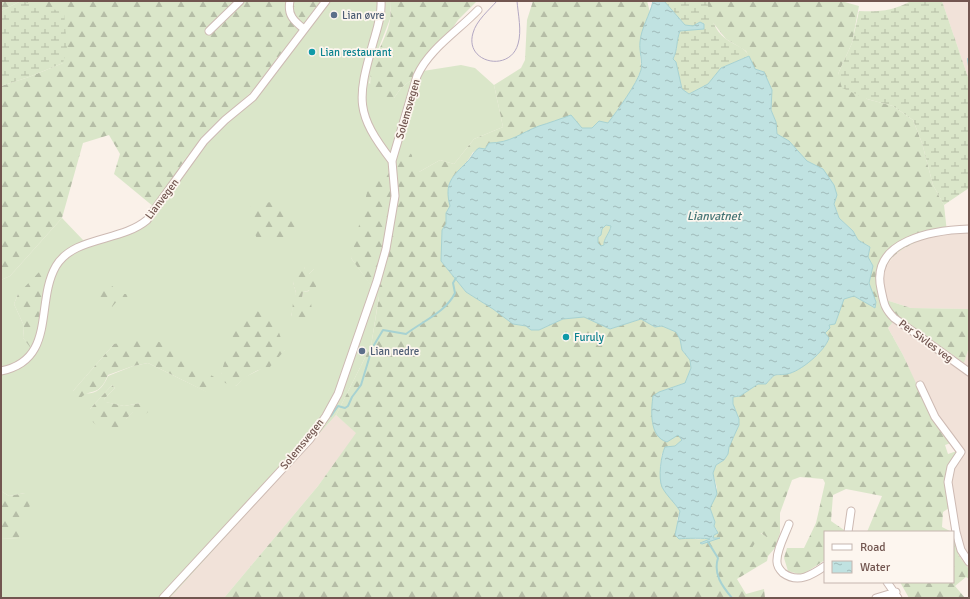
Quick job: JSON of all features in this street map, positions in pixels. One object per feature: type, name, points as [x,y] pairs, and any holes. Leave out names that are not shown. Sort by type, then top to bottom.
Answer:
[{"type":"street","points":[[209,31],[240,1]]},
{"type":"street","points":[[290,1],[289,14],[296,23],[304,29]]},
{"type":"street","name":"Lianvegen","points":[[1,372],[20,365],[35,347],[44,321],[52,277],[62,258],[75,248],[134,229],[147,220],[204,141],[225,120],[253,97],[326,1]]},
{"type":"street","name":"Solemsvegen","points":[[381,1],[380,15],[363,84],[362,106],[369,128],[392,162]]},
{"type":"street","name":"Solemsvegen","points":[[163,598],[298,453],[320,426],[332,406],[356,342],[386,249],[395,196],[392,162],[420,68],[436,47],[460,29],[478,10]]},
{"type":"street","name":"Per Sivles veg","points":[[969,229],[945,230],[928,233],[905,242],[891,252],[883,261],[880,271],[880,284],[885,309],[894,318],[969,372]]},
{"type":"street","points":[[920,385],[935,417],[960,452],[950,467],[948,482],[956,532],[961,550],[969,562]]},
{"type":"street","points":[[848,531],[851,511]]},
{"type":"street","points":[[789,524],[777,561],[781,571],[790,577],[805,578],[824,567]]},
{"type":"street","points":[[876,598],[897,595],[888,583]]},
{"type":"shaded area","points":[[942,1],[969,1],[969,80]]},
{"type":"shaded area","points":[[947,232],[969,233],[969,309],[911,308],[886,300],[882,288],[884,269],[897,252],[916,241]]},
{"type":"shaded area","points":[[898,316],[964,362],[969,347],[969,569],[959,556],[954,538],[954,531],[952,531],[949,508],[946,472],[957,451],[921,396],[903,355],[888,328]]},
{"type":"shaded area","points":[[336,415],[357,433],[318,486],[224,598],[170,598]]},
{"type":"green space","points":[[1,1],[21,1],[1,11]]},
{"type":"green space","points":[[21,1],[321,1],[252,91],[201,139],[185,159],[154,207],[114,174],[120,154],[109,135],[83,143],[62,218],[10,276],[1,280],[1,86],[29,77],[63,63]]},
{"type":"green space","points":[[21,1],[64,12],[67,48],[63,63],[29,77],[1,86],[1,11]]},
{"type":"green space","points":[[321,1],[390,1],[390,19],[378,50],[369,83],[394,98],[401,88],[423,71],[461,65],[475,68],[494,85],[503,127],[474,139],[454,164],[440,160],[419,172],[412,172],[412,155],[351,258],[379,296],[371,346],[336,415],[170,598],[1,598],[1,538],[19,539],[25,493],[9,496],[1,491],[1,280],[10,276],[62,218],[83,240],[108,237],[140,222],[154,207],[185,159],[201,139],[252,91]],"holes":[[[304,267],[306,274],[309,274],[314,269],[309,291],[303,292],[303,300],[291,317],[296,293],[293,282]],[[18,294],[30,346],[23,338],[24,326],[14,304]],[[114,344],[207,392],[148,363],[133,366],[108,376],[99,390],[95,392],[85,394],[73,391]],[[285,350],[261,369],[245,377],[236,386],[221,373]],[[112,385],[115,388],[104,399],[105,402],[124,406],[141,403],[126,419],[90,409]]]},
{"type":"green space","points":[[390,1],[477,1],[458,20],[423,71],[401,88],[394,98],[382,101],[371,94],[370,84],[373,64],[388,29],[390,20]]},
{"type":"green space","points":[[533,1],[647,1],[650,12],[644,26],[640,43],[641,70],[633,88],[608,123],[592,128],[582,128],[551,122],[547,126],[540,126],[520,137],[501,143],[489,143],[485,149],[473,152],[454,176],[449,187],[448,195],[450,206],[446,213],[446,224],[442,230],[441,261],[466,292],[513,324],[526,326],[531,330],[539,330],[563,319],[584,316],[610,329],[641,319],[655,327],[662,326],[676,332],[680,339],[682,350],[690,360],[691,368],[685,383],[659,392],[682,440],[675,446],[662,453],[660,467],[662,487],[680,511],[677,520],[686,534],[697,539],[711,539],[701,543],[702,544],[713,538],[717,530],[714,526],[715,522],[710,508],[717,488],[713,473],[716,465],[724,460],[728,454],[729,447],[739,425],[739,419],[733,404],[733,397],[740,396],[758,384],[766,384],[776,375],[792,372],[811,360],[827,343],[829,338],[825,333],[829,325],[835,323],[843,299],[854,296],[875,308],[876,302],[869,283],[873,266],[868,257],[870,247],[858,240],[853,231],[839,218],[823,169],[807,161],[789,141],[777,134],[776,122],[771,110],[772,90],[764,72],[755,69],[746,51],[726,39],[710,19],[707,1],[841,1],[859,6],[852,43],[838,74],[867,99],[893,106],[913,120],[922,143],[933,185],[944,205],[947,232],[920,241],[898,252],[890,261],[885,271],[883,284],[886,300],[911,308],[969,309],[969,347],[964,363],[898,316],[888,328],[903,355],[922,396],[951,443],[945,445],[948,454],[957,451],[946,472],[949,508],[943,512],[942,527],[950,531],[867,531],[882,496],[846,489],[833,495],[831,521],[844,530],[824,531],[824,561],[802,575],[788,571],[784,558],[787,548],[804,548],[816,523],[825,483],[823,479],[800,477],[792,480],[780,513],[780,533],[775,548],[768,556],[767,561],[737,579],[746,594],[764,589],[765,598],[224,598],[318,486],[356,433],[336,415],[371,346],[379,297],[351,258],[370,180],[404,148],[412,155],[413,172],[419,172],[440,160],[454,164],[474,139],[503,127],[494,85],[521,68],[525,60],[527,20]],"holes":[[[761,533],[768,538],[759,552],[752,548]]]},
{"type":"green space","points":[[664,1],[707,1],[711,17],[718,31],[726,39],[745,50],[749,56],[721,68],[708,84],[689,94],[682,89],[676,62],[673,59],[676,52],[680,31],[703,29],[685,25]]},
{"type":"green space","points":[[911,1],[942,1],[969,80],[969,188],[944,205],[933,185],[922,143],[913,120],[893,106],[867,99],[842,88],[838,74],[852,43],[859,11],[886,10],[898,7]]},
{"type":"green space","points":[[278,201],[291,212],[297,225],[292,238],[258,241],[249,220],[251,205]]},
{"type":"green space","points":[[606,225],[611,226],[604,245],[601,246],[598,243],[598,237],[601,235],[602,229]]},
{"type":"green space","points":[[302,266],[307,274],[314,269],[318,279],[315,289],[303,292],[302,298],[307,299],[311,303],[312,310],[302,331],[297,330],[291,317],[296,293],[293,282],[294,274],[298,273]]},
{"type":"green space","points":[[41,270],[47,279],[38,326],[30,347],[23,338],[24,326],[14,304],[18,294]]},
{"type":"green space","points":[[111,285],[121,294],[126,294],[128,298],[125,300],[118,300],[112,307],[108,301],[99,300],[95,292],[104,286]]},
{"type":"green space","points":[[255,310],[274,318],[285,350],[269,368],[259,370],[251,374],[236,386],[225,383],[221,373],[238,319]]},
{"type":"green space","points":[[144,338],[163,343],[214,377],[214,390],[207,392],[148,363],[133,366],[108,375],[98,390],[83,396],[78,400],[72,399],[73,391],[114,344]]},
{"type":"green space","points":[[112,385],[115,388],[104,399],[106,402],[124,406],[141,403],[148,412],[143,416],[133,412],[126,419],[128,426],[122,432],[96,425],[87,416],[90,409]]},
{"type":"green space","points":[[1,491],[9,496],[25,493],[30,505],[19,539],[1,538]]},
{"type":"green space","points":[[760,533],[769,538],[760,553],[751,548]]},
{"type":"green space","points":[[954,538],[959,556],[969,569],[969,579],[966,577],[955,586],[965,598],[909,598],[901,583],[954,583]]},
{"type":"water","name":"Lianvatnet","points":[[653,1],[664,1],[685,25],[693,26],[700,22],[704,24],[704,29],[680,31],[676,52],[673,59],[676,62],[682,89],[689,94],[708,84],[721,68],[749,56],[755,69],[764,72],[772,90],[771,110],[776,122],[777,134],[789,141],[807,161],[823,169],[834,185],[837,195],[834,204],[839,218],[853,231],[858,240],[870,247],[868,257],[873,266],[869,283],[876,302],[875,308],[854,296],[844,299],[835,324],[829,325],[830,328],[825,333],[829,338],[827,343],[817,355],[805,365],[792,372],[776,375],[766,384],[758,384],[740,396],[733,397],[733,404],[739,419],[739,425],[729,447],[728,454],[724,460],[716,465],[713,473],[717,494],[710,508],[715,522],[714,526],[718,533],[714,535],[713,538],[720,538],[702,544],[700,543],[710,539],[679,539],[675,535],[680,511],[662,487],[660,467],[665,447],[675,446],[682,440],[678,435],[667,442],[661,439],[657,435],[652,422],[653,396],[659,392],[685,383],[691,368],[690,360],[682,350],[680,339],[676,332],[662,326],[655,327],[641,319],[610,329],[584,317],[563,319],[539,330],[531,330],[526,326],[513,324],[466,292],[441,261],[442,230],[446,224],[446,213],[450,206],[448,192],[453,176],[479,148],[485,149],[489,143],[497,143],[509,139],[539,126],[571,115],[582,128],[592,128],[599,121],[608,123],[639,76],[642,64],[640,45],[641,37]],"holes":[[[606,225],[611,226],[604,245],[601,246],[598,243],[598,237],[601,235],[602,229]]]},
{"type":"waterway","points":[[968,59],[969,66]]},
{"type":"waterway","points":[[374,345],[383,330],[406,334],[434,316],[451,300],[455,293],[453,283],[456,278]]},
{"type":"waterway","points":[[331,416],[338,406],[345,408],[348,406],[352,397],[361,385],[371,352]]},
{"type":"waterway","points":[[708,542],[718,558],[717,569],[719,580],[732,598]]},
{"type":"tram line","points":[[497,1],[483,16],[473,33],[472,43],[475,51],[481,57],[489,61],[506,59],[513,53],[518,44],[520,28],[517,1]]},
{"type":"place","name":"Lian øvre","points":[[334,15]]},
{"type":"place","name":"Lian restaurant","points":[[312,52]]},
{"type":"place","name":"Furuly","points":[[566,337]]},
{"type":"place","name":"Lian nedre","points":[[362,351]]}]
